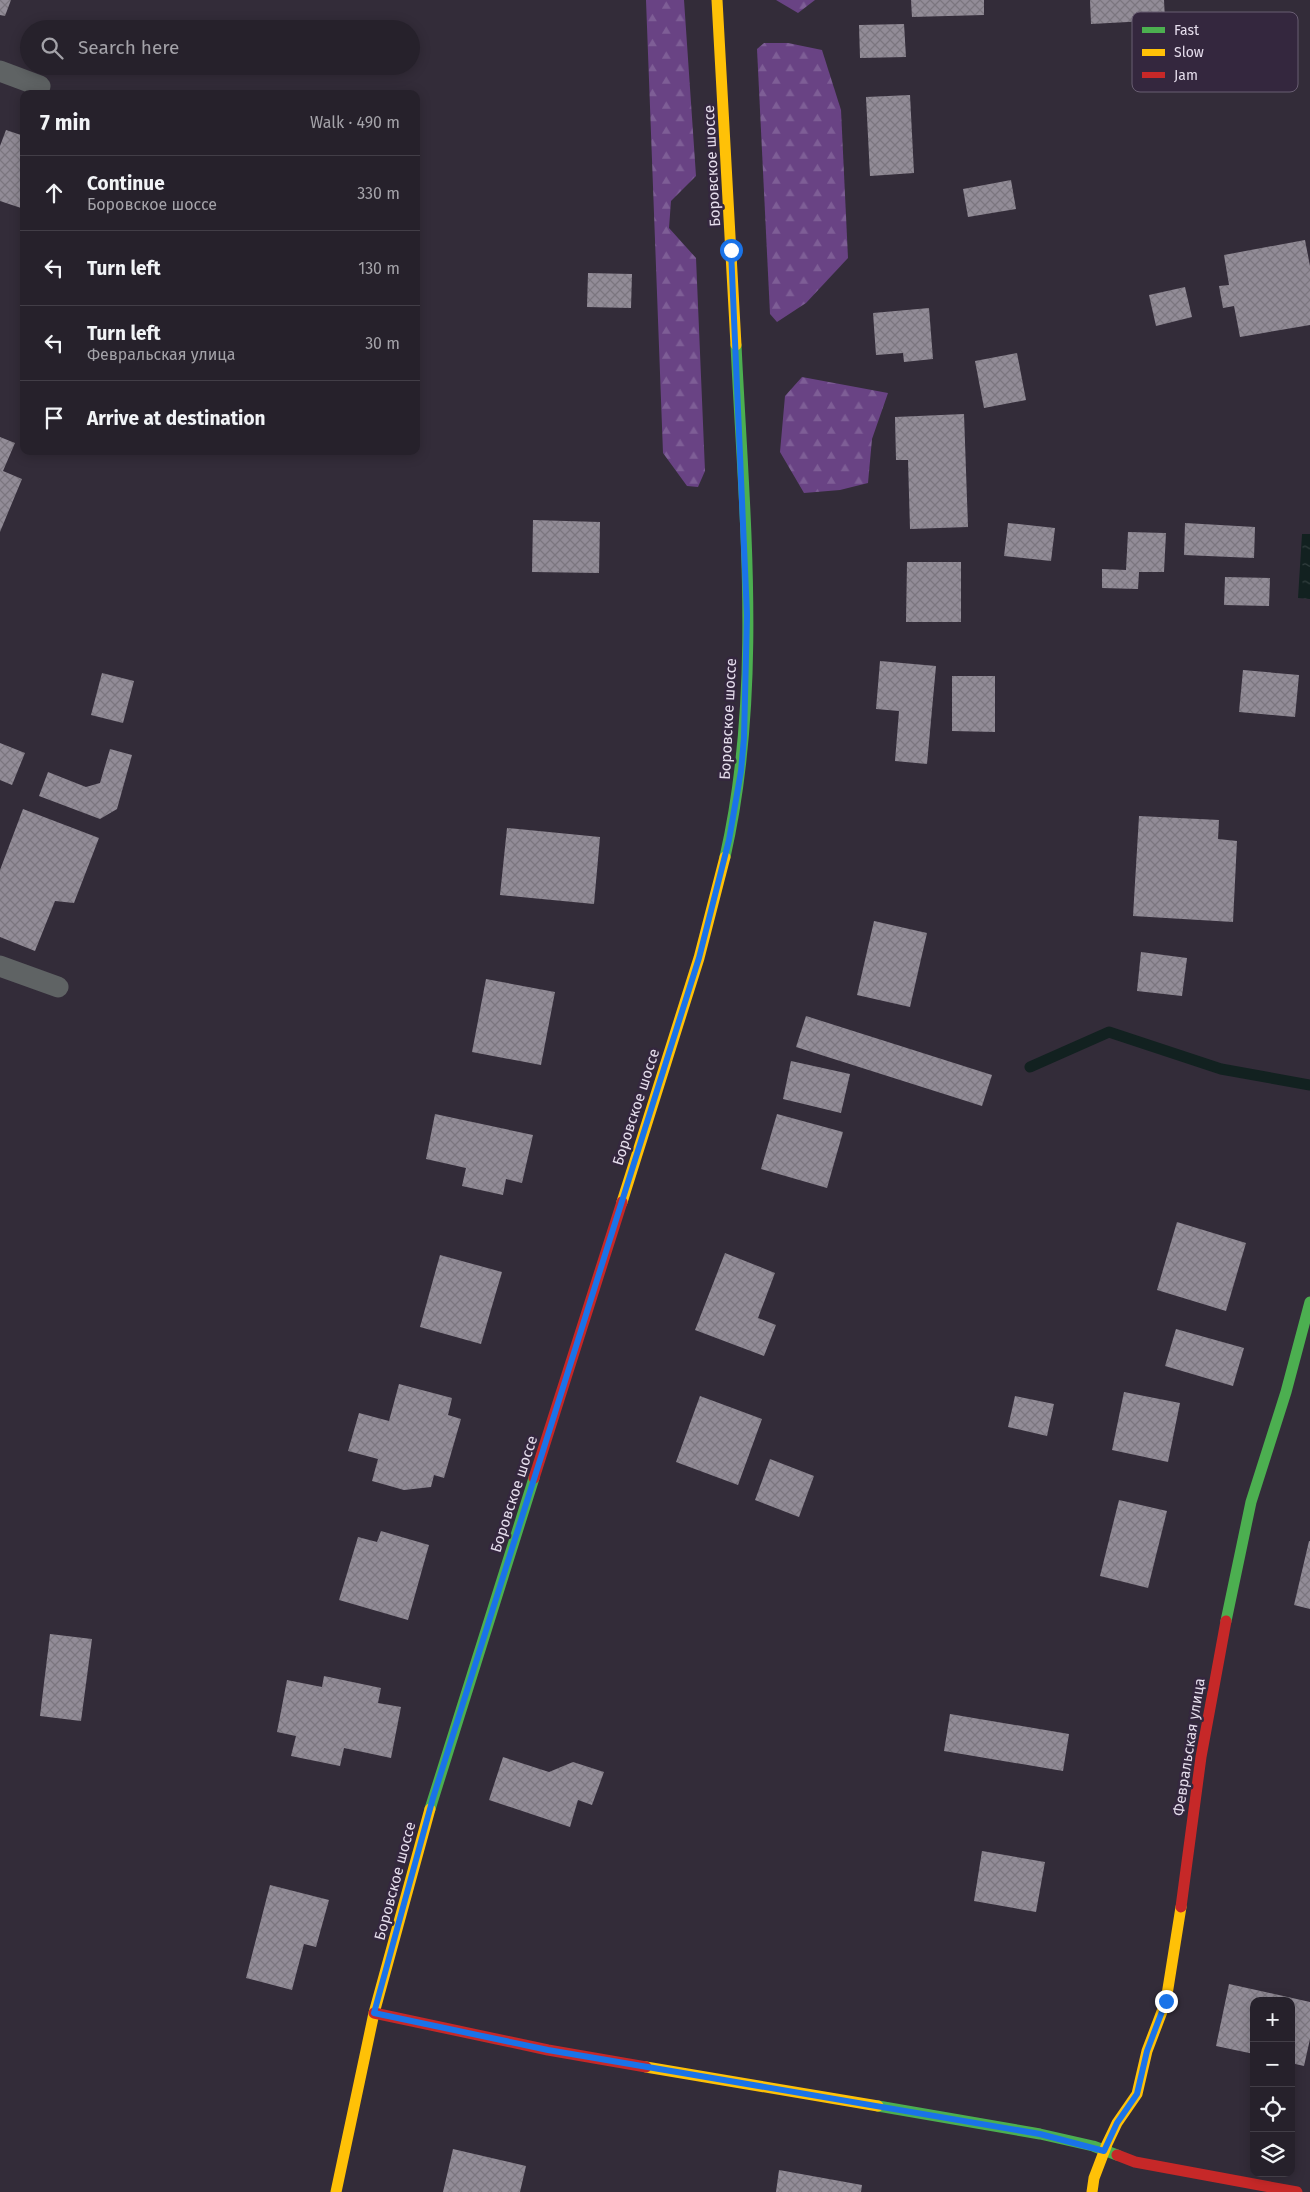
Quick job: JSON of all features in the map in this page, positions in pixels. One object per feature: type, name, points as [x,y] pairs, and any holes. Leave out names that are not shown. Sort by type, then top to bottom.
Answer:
[{"type":"main road","name":"Боровское шоссе","points":[[336,2192],[374,2013],[436,1789],[699,958],[723,867],[737,799],[744,738],[747,615],[731,250],[717,0]]},
{"type":"main road","name":"Февральская улица","points":[[1092,2192],[1094,2178],[1104,2151],[1117,2123],[1137,2094],[1147,2051],[1166,2001],[1178,1932],[1201,1757],[1230,1591],[1251,1502],[1286,1392],[1310,1302]]},
{"type":"main road","points":[[374,2013],[548,2050],[1040,2134],[1104,2151],[1135,2162],[1297,2192]]},
{"type":"lane","points":[[0,71],[40,86]]},
{"type":"lane","points":[[0,966],[58,987]]},
{"type":"green space","points":[[646,0],[684,0],[696,176],[671,201],[669,228],[696,258],[705,471],[698,487],[687,486],[663,453]]},
{"type":"green space","points":[[776,0],[815,0],[798,13]]},
{"type":"green space","points":[[764,43],[788,43],[822,50],[841,110],[848,258],[806,303],[777,322],[770,314],[757,49]]},
{"type":"green space","points":[[802,377],[888,393],[872,439],[868,483],[840,490],[804,493],[780,452],[785,396]]},
{"type":"water","points":[[1302,534],[1310,534],[1310,599],[1298,598]]},
{"type":"building","points":[[0,0],[11,0],[5,16],[0,15]]},
{"type":"building","points":[[911,0],[984,0],[984,15],[912,17]]},
{"type":"building","points":[[1090,0],[1164,0],[1165,12],[1132,12],[1132,22],[1091,24]]},
{"type":"building","points":[[904,24],[906,57],[860,58],[859,25]]},
{"type":"building","points":[[910,95],[914,173],[870,176],[866,97]]},
{"type":"building","points":[[6,130],[20,135],[20,208],[0,201],[0,146]]},
{"type":"building","points":[[1011,180],[1016,209],[968,217],[963,189]]},
{"type":"building","points":[[1305,240],[1310,266],[1310,325],[1240,337],[1234,306],[1223,308],[1219,286],[1229,285],[1224,255]]},
{"type":"building","points":[[588,273],[632,274],[631,308],[587,307]]},
{"type":"building","points":[[1185,287],[1192,317],[1156,326],[1149,295]]},
{"type":"building","points":[[929,308],[933,359],[904,362],[903,353],[876,355],[873,313]]},
{"type":"building","points":[[1017,353],[1026,400],[984,408],[975,361]]},
{"type":"building","points":[[964,414],[968,527],[910,529],[908,460],[896,460],[895,417]]},
{"type":"building","points":[[0,437],[15,443],[3,471],[22,479],[0,532]]},
{"type":"building","points":[[533,520],[600,522],[599,573],[532,572]]},
{"type":"building","points":[[1008,523],[1055,528],[1051,561],[1004,556]]},
{"type":"building","points":[[1185,523],[1255,527],[1254,558],[1184,555]]},
{"type":"building","points":[[1128,532],[1166,533],[1164,572],[1139,572],[1138,589],[1102,588],[1102,569],[1126,570]]},
{"type":"building","points":[[907,562],[961,562],[961,622],[906,622]]},
{"type":"building","points":[[1225,577],[1270,578],[1269,606],[1224,605]]},
{"type":"building","points":[[880,661],[936,666],[927,764],[895,761],[899,711],[876,709]]},
{"type":"building","points":[[1243,670],[1299,675],[1295,717],[1239,712]]},
{"type":"building","points":[[102,673],[134,681],[123,723],[91,715]]},
{"type":"building","points":[[952,676],[995,676],[995,732],[952,731]]},
{"type":"building","points":[[0,743],[25,753],[12,785],[0,780]]},
{"type":"building","points":[[110,749],[132,755],[117,809],[100,819],[39,796],[48,772],[86,787],[100,783]]},
{"type":"building","points":[[23,809],[99,838],[74,903],[55,901],[35,951],[0,937],[0,870]]},
{"type":"building","points":[[1139,816],[1219,820],[1218,839],[1237,841],[1233,922],[1133,916]]},
{"type":"building","points":[[507,828],[600,837],[594,904],[500,895]]},
{"type":"building","points":[[874,921],[927,933],[910,1007],[857,995]]},
{"type":"building","points":[[1141,952],[1187,958],[1182,996],[1137,991]]},
{"type":"building","points":[[486,979],[555,992],[541,1065],[472,1052]]},
{"type":"building","points":[[806,1016],[992,1075],[982,1106],[796,1047]]},
{"type":"building","points":[[791,1061],[850,1074],[841,1113],[783,1099]]},
{"type":"building","points":[[435,1114],[533,1135],[522,1183],[506,1179],[503,1195],[462,1186],[466,1168],[426,1159]]},
{"type":"building","points":[[777,1114],[843,1132],[827,1188],[761,1169]]},
{"type":"building","points":[[1177,1222],[1246,1243],[1226,1311],[1157,1290]]},
{"type":"building","points":[[725,1253],[775,1273],[758,1318],[776,1325],[764,1356],[695,1330]]},
{"type":"building","points":[[440,1255],[502,1272],[481,1344],[420,1327]]},
{"type":"building","points":[[1176,1329],[1244,1348],[1233,1386],[1165,1366]]},
{"type":"building","points":[[399,1384],[452,1398],[448,1415],[461,1419],[444,1478],[434,1475],[431,1487],[404,1490],[372,1481],[378,1459],[348,1451],[359,1413],[389,1421]]},
{"type":"building","points":[[1124,1392],[1180,1403],[1168,1462],[1112,1450]]},
{"type":"building","points":[[700,1396],[762,1419],[738,1485],[676,1462]]},
{"type":"building","points":[[1015,1396],[1054,1404],[1047,1436],[1008,1427]]},
{"type":"building","points":[[770,1459],[814,1476],[799,1517],[755,1500]]},
{"type":"building","points":[[1119,1500],[1167,1511],[1148,1588],[1100,1576]]},
{"type":"building","points":[[381,1531],[429,1545],[408,1620],[339,1600],[358,1537],[377,1542]]},
{"type":"building","points":[[1310,1541],[1310,1609],[1294,1605]]},
{"type":"building","points":[[50,1634],[92,1639],[81,1721],[40,1716]]},
{"type":"building","points":[[324,1676],[381,1688],[378,1703],[401,1707],[391,1758],[344,1748],[340,1766],[291,1756],[296,1736],[277,1732],[287,1680],[322,1687]]},
{"type":"building","points":[[950,1714],[1069,1734],[1063,1771],[944,1751]]},
{"type":"building","points":[[503,1757],[549,1772],[573,1762],[604,1772],[592,1805],[578,1800],[570,1827],[489,1800]]},
{"type":"building","points":[[982,1851],[1045,1862],[1036,1912],[974,1901]]},
{"type":"building","points":[[270,1885],[329,1900],[316,1947],[304,1944],[292,1990],[246,1978]]},
{"type":"building","points":[[1229,1984],[1288,1997],[1250,1997],[1250,2053],[1216,2046]]},
{"type":"building","points":[[1295,1999],[1310,2002],[1310,2039],[1304,2066],[1295,2064]]},
{"type":"building","points":[[453,2149],[526,2166],[520,2192],[443,2192]]},
{"type":"building","points":[[779,2170],[862,2185],[861,2192],[776,2192]]},
{"type":"waterway","points":[[1030,1067],[1109,1032],[1221,1069],[1310,1085]]},
{"type":"traffic: fast","points":[[725,857],[737,794],[744,730],[747,666],[746,537],[736,345]]},
{"type":"traffic: fast","points":[[1226,1621],[1251,1502],[1286,1392],[1310,1302]]},
{"type":"traffic: fast","points":[[430,1809],[534,1478]]},
{"type":"traffic: fast","points":[[878,2106],[1040,2134],[1093,2146],[1117,2155]]},
{"type":"traffic: slow","points":[[717,0],[736,345]]},
{"type":"traffic: slow","points":[[622,1202],[699,958],[725,857]]},
{"type":"traffic: slow","points":[[336,2192],[374,2013],[430,1809]]},
{"type":"traffic: slow","points":[[1092,2192],[1094,2178],[1107,2144],[1117,2123],[1137,2094],[1147,2051],[1166,2001],[1181,1907]]},
{"type":"traffic: slow","points":[[646,2067],[878,2106]]},
{"type":"traffic: jam","points":[[534,1478],[622,1202]]},
{"type":"traffic: jam","points":[[1181,1907],[1201,1757],[1226,1621]]},
{"type":"traffic: jam","points":[[374,2013],[548,2050],[646,2067]]},
{"type":"traffic: jam","points":[[1117,2155],[1135,2162],[1297,2192]]},
{"type":"route","points":[[731,250],[747,615],[744,738],[735,811],[721,876],[699,958],[433,1798],[374,2013],[548,2050],[943,2119],[1040,2134],[1093,2146],[1104,2151],[1117,2123],[1137,2094],[1147,2051],[1166,2001]]}]
